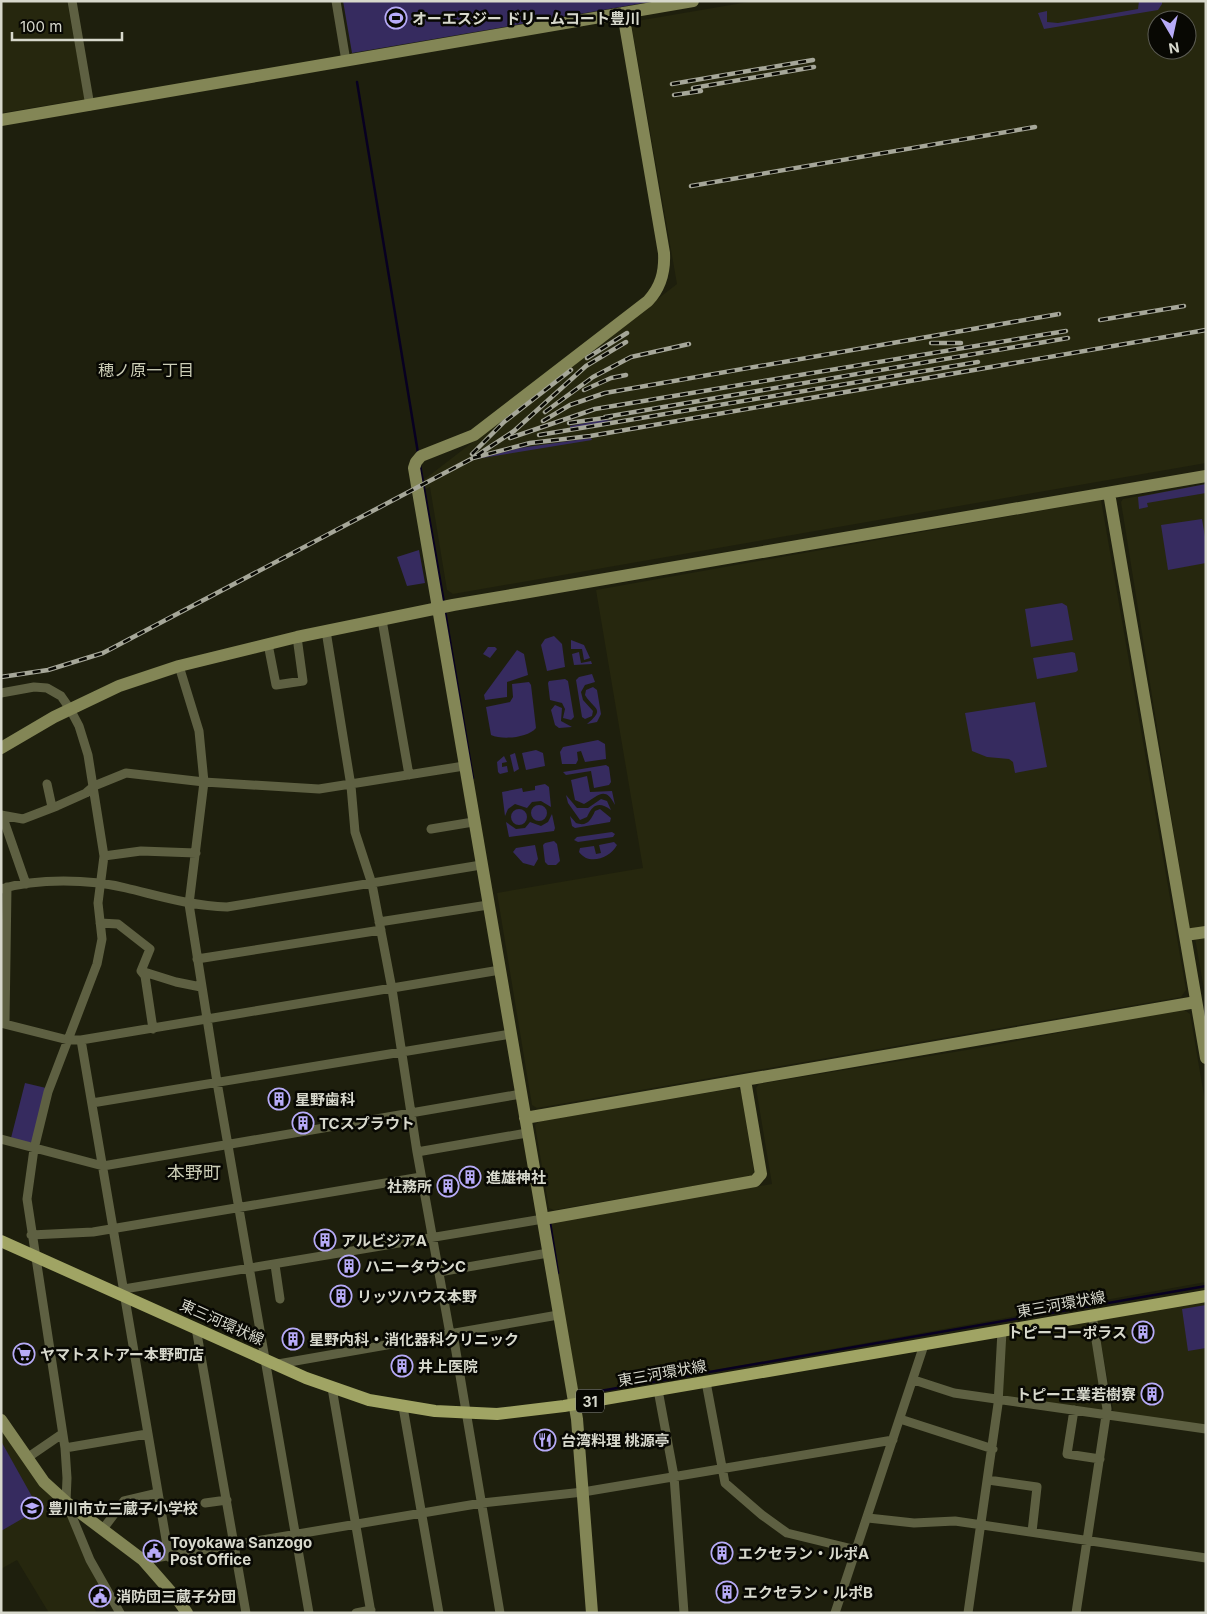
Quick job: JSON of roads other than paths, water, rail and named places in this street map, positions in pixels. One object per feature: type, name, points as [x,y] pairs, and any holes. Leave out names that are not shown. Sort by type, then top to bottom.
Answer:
[{"type":"main road","name":"東三河環状線","points":[[1,1241],[124,1293],[196,1328],[332,1388],[403,1407],[468,1413],[526,1412],[1206,1296]]},
{"type":"street","points":[[72,1],[90,106]]},
{"type":"street","points":[[336,1],[346,61]]},
{"type":"street","points":[[1,120],[693,1]]},
{"type":"street","points":[[592,1613],[574,1404],[414,476],[416,462],[421,456],[474,435],[648,301],[661,281],[664,253],[623,13]]},
{"type":"street","points":[[1,748],[70,709],[119,686],[179,666],[297,637],[437,608],[1206,476]]},
{"type":"street","points":[[1109,493],[1206,1058]]},
{"type":"street","points":[[382,620],[409,776]]},
{"type":"street","points":[[326,631],[352,786],[355,832],[372,884],[392,989],[421,1177],[468,1413],[500,1613]]},
{"type":"street","points":[[268,644],[276,686],[303,681],[297,637]]},
{"type":"street","points":[[179,666],[199,731],[204,782],[189,904],[217,1082],[297,1534],[309,1613]]},
{"type":"street","points":[[1,693],[34,687],[47,688],[61,696],[70,709],[79,726],[94,786],[104,856],[99,884],[102,939],[97,964],[48,1092],[34,1149],[27,1200],[65,1448],[66,1502],[90,1560],[120,1613]]},
{"type":"street","points":[[2,815],[22,819],[86,793],[94,786],[126,773],[204,782],[319,789],[352,786],[464,766]]},
{"type":"street","points":[[48,784],[52,807]]},
{"type":"street","points":[[2,815],[26,884]]},
{"type":"street","points":[[431,829],[473,822]]},
{"type":"street","points":[[104,856],[141,851],[196,853]]},
{"type":"street","points":[[481,865],[227,907],[189,904],[124,887],[78,881],[26,884],[4,888],[3,1023],[68,1040],[81,1040],[500,970]]},
{"type":"street","points":[[197,959],[488,905]]},
{"type":"street","points":[[100,922],[118,924],[150,949],[141,971]]},
{"type":"street","points":[[1185,935],[1206,932]]},
{"type":"street","points":[[141,971],[176,982],[202,987]]},
{"type":"street","points":[[141,971],[145,976],[153,1028]]},
{"type":"street","points":[[524,1118],[1196,1002]]},
{"type":"street","points":[[92,1103],[511,1034]]},
{"type":"street","points":[[81,1040],[169,1557]]},
{"type":"street","points":[[124,1293],[250,1269],[755,1181],[761,1174],[745,1080]]},
{"type":"street","points":[[1,1140],[103,1166],[411,1115],[520,1094]]},
{"type":"street","points":[[417,1152],[527,1133]]},
{"type":"street","points":[[31,1235],[93,1232],[421,1177]]},
{"type":"street","points":[[439,1272],[548,1253]]},
{"type":"street","points":[[275,1265],[280,1298]]},
{"type":"street","points":[[277,1364],[558,1315]]},
{"type":"street","points":[[1076,1613],[1107,1409],[1092,1315]]},
{"type":"street","points":[[196,1328],[246,1613]]},
{"type":"street","points":[[968,1613],[992,1449],[998,1399],[1002,1331]]},
{"type":"street","points":[[835,1613],[914,1380],[924,1345]]},
{"type":"street","points":[[914,1380],[954,1393],[1206,1429]]},
{"type":"street","points":[[706,1382],[725,1483],[762,1515],[787,1533],[857,1550]]},
{"type":"street","points":[[332,1388],[371,1612],[356,1613]]},
{"type":"street","points":[[658,1390],[674,1476],[684,1613]]},
{"type":"street","points":[[403,1407],[439,1613]]},
{"type":"street","points":[[1074,1410],[1068,1454],[1100,1459]]},
{"type":"street","points":[[900,1419],[992,1449]]},
{"type":"street","points":[[1,1420],[44,1482],[66,1502],[143,1560],[187,1613]]},
{"type":"street","points":[[27,1458],[62,1434]]},
{"type":"street","points":[[65,1448],[148,1434]]},
{"type":"street","points":[[143,1560],[482,1503],[582,1492],[722,1467],[893,1440]]},
{"type":"street","points":[[988,1480],[1037,1487],[1032,1532]]},
{"type":"street","points":[[103,1529],[124,1501],[158,1493]]},
{"type":"street","points":[[205,1503],[227,1500]]},
{"type":"street","points":[[868,1518],[894,1522],[955,1521],[1206,1558]]},
{"type":"waterway","points":[[357,82],[418,453]]},
{"type":"waterway","points":[[420,465],[444,603]]},
{"type":"waterway","points":[[445,611],[473,778]]},
{"type":"waterway","points":[[550,1222],[558,1273]]},
{"type":"waterway","points":[[577,1395],[1206,1286]]},
{"type":"railway","points":[[672,84],[813,60]]},
{"type":"railway","points":[[693,88],[814,67]]},
{"type":"railway","points":[[674,95],[701,91]]},
{"type":"railway","points":[[691,186],[1035,127]]},
{"type":"railway","points":[[1100,320],[1184,306]]},
{"type":"railway","points":[[543,421],[570,405],[605,393],[1059,314]]},
{"type":"railway","points":[[473,458],[530,443],[590,436],[1206,330]]},
{"type":"railway","points":[[510,438],[595,409],[1066,331]]},
{"type":"railway","points":[[587,358],[627,333]]},
{"type":"railway","points":[[605,417],[1068,338]]},
{"type":"railway","points":[[1,677],[48,670],[103,653],[473,458],[514,431],[586,366],[626,342]]},
{"type":"railway","points":[[931,343],[961,343]]},
{"type":"railway","points":[[545,412],[593,377],[631,357],[689,344]]},
{"type":"railway","points":[[539,435],[978,362]]},
{"type":"railway","points":[[472,454],[504,422],[571,370]]},
{"type":"railway","points":[[584,390],[611,378],[626,375]]},
{"type":"railway","points":[[569,423],[611,417]]},
{"type":"place","name":"オーエスジー ドリームコート豊川","points":[[396,18]]},
{"type":"place","name":"星野歯科","points":[[279,1099]]},
{"type":"place","name":"TCスプラウト","points":[[303,1123]]},
{"type":"place","name":"進雄神社","points":[[470,1177]]},
{"type":"place","name":"社務所","points":[[448,1186]]},
{"type":"place","name":"アルビジアA","points":[[325,1240]]},
{"type":"place","name":"ハニータウンC","points":[[349,1266]]},
{"type":"place","name":"リッツハウス本野","points":[[341,1296]]},
{"type":"place","name":"トピーコーポラス","points":[[1143,1332]]},
{"type":"place","name":"星野内科・消化器科クリニック","points":[[293,1339]]},
{"type":"place","name":"ヤマトストアー本野町店","points":[[24,1354]]},
{"type":"place","name":"井上医院","points":[[402,1366]]},
{"type":"place","name":"トピー工業若樹寮","points":[[1152,1394]]},
{"type":"place","name":"台湾料理 桃源亭","points":[[545,1440]]},
{"type":"place","name":"豊川市立三蔵子小学校","points":[[32,1508]]},
{"type":"place","name":"Toyokawa Sanzogo Post Office","points":[[154,1551]]},
{"type":"place","name":"エクセラン・ルポA","points":[[722,1553]]},
{"type":"place","name":"エクセラン・ルポB","points":[[727,1592]]},
{"type":"place","name":"消防団三蔵子分団","points":[[100,1596]]},
{"type":"district","name":"穂ノ原一丁目","points":[[146,370]]},
{"type":"district","name":"本野町","points":[[194,1172]]}]
